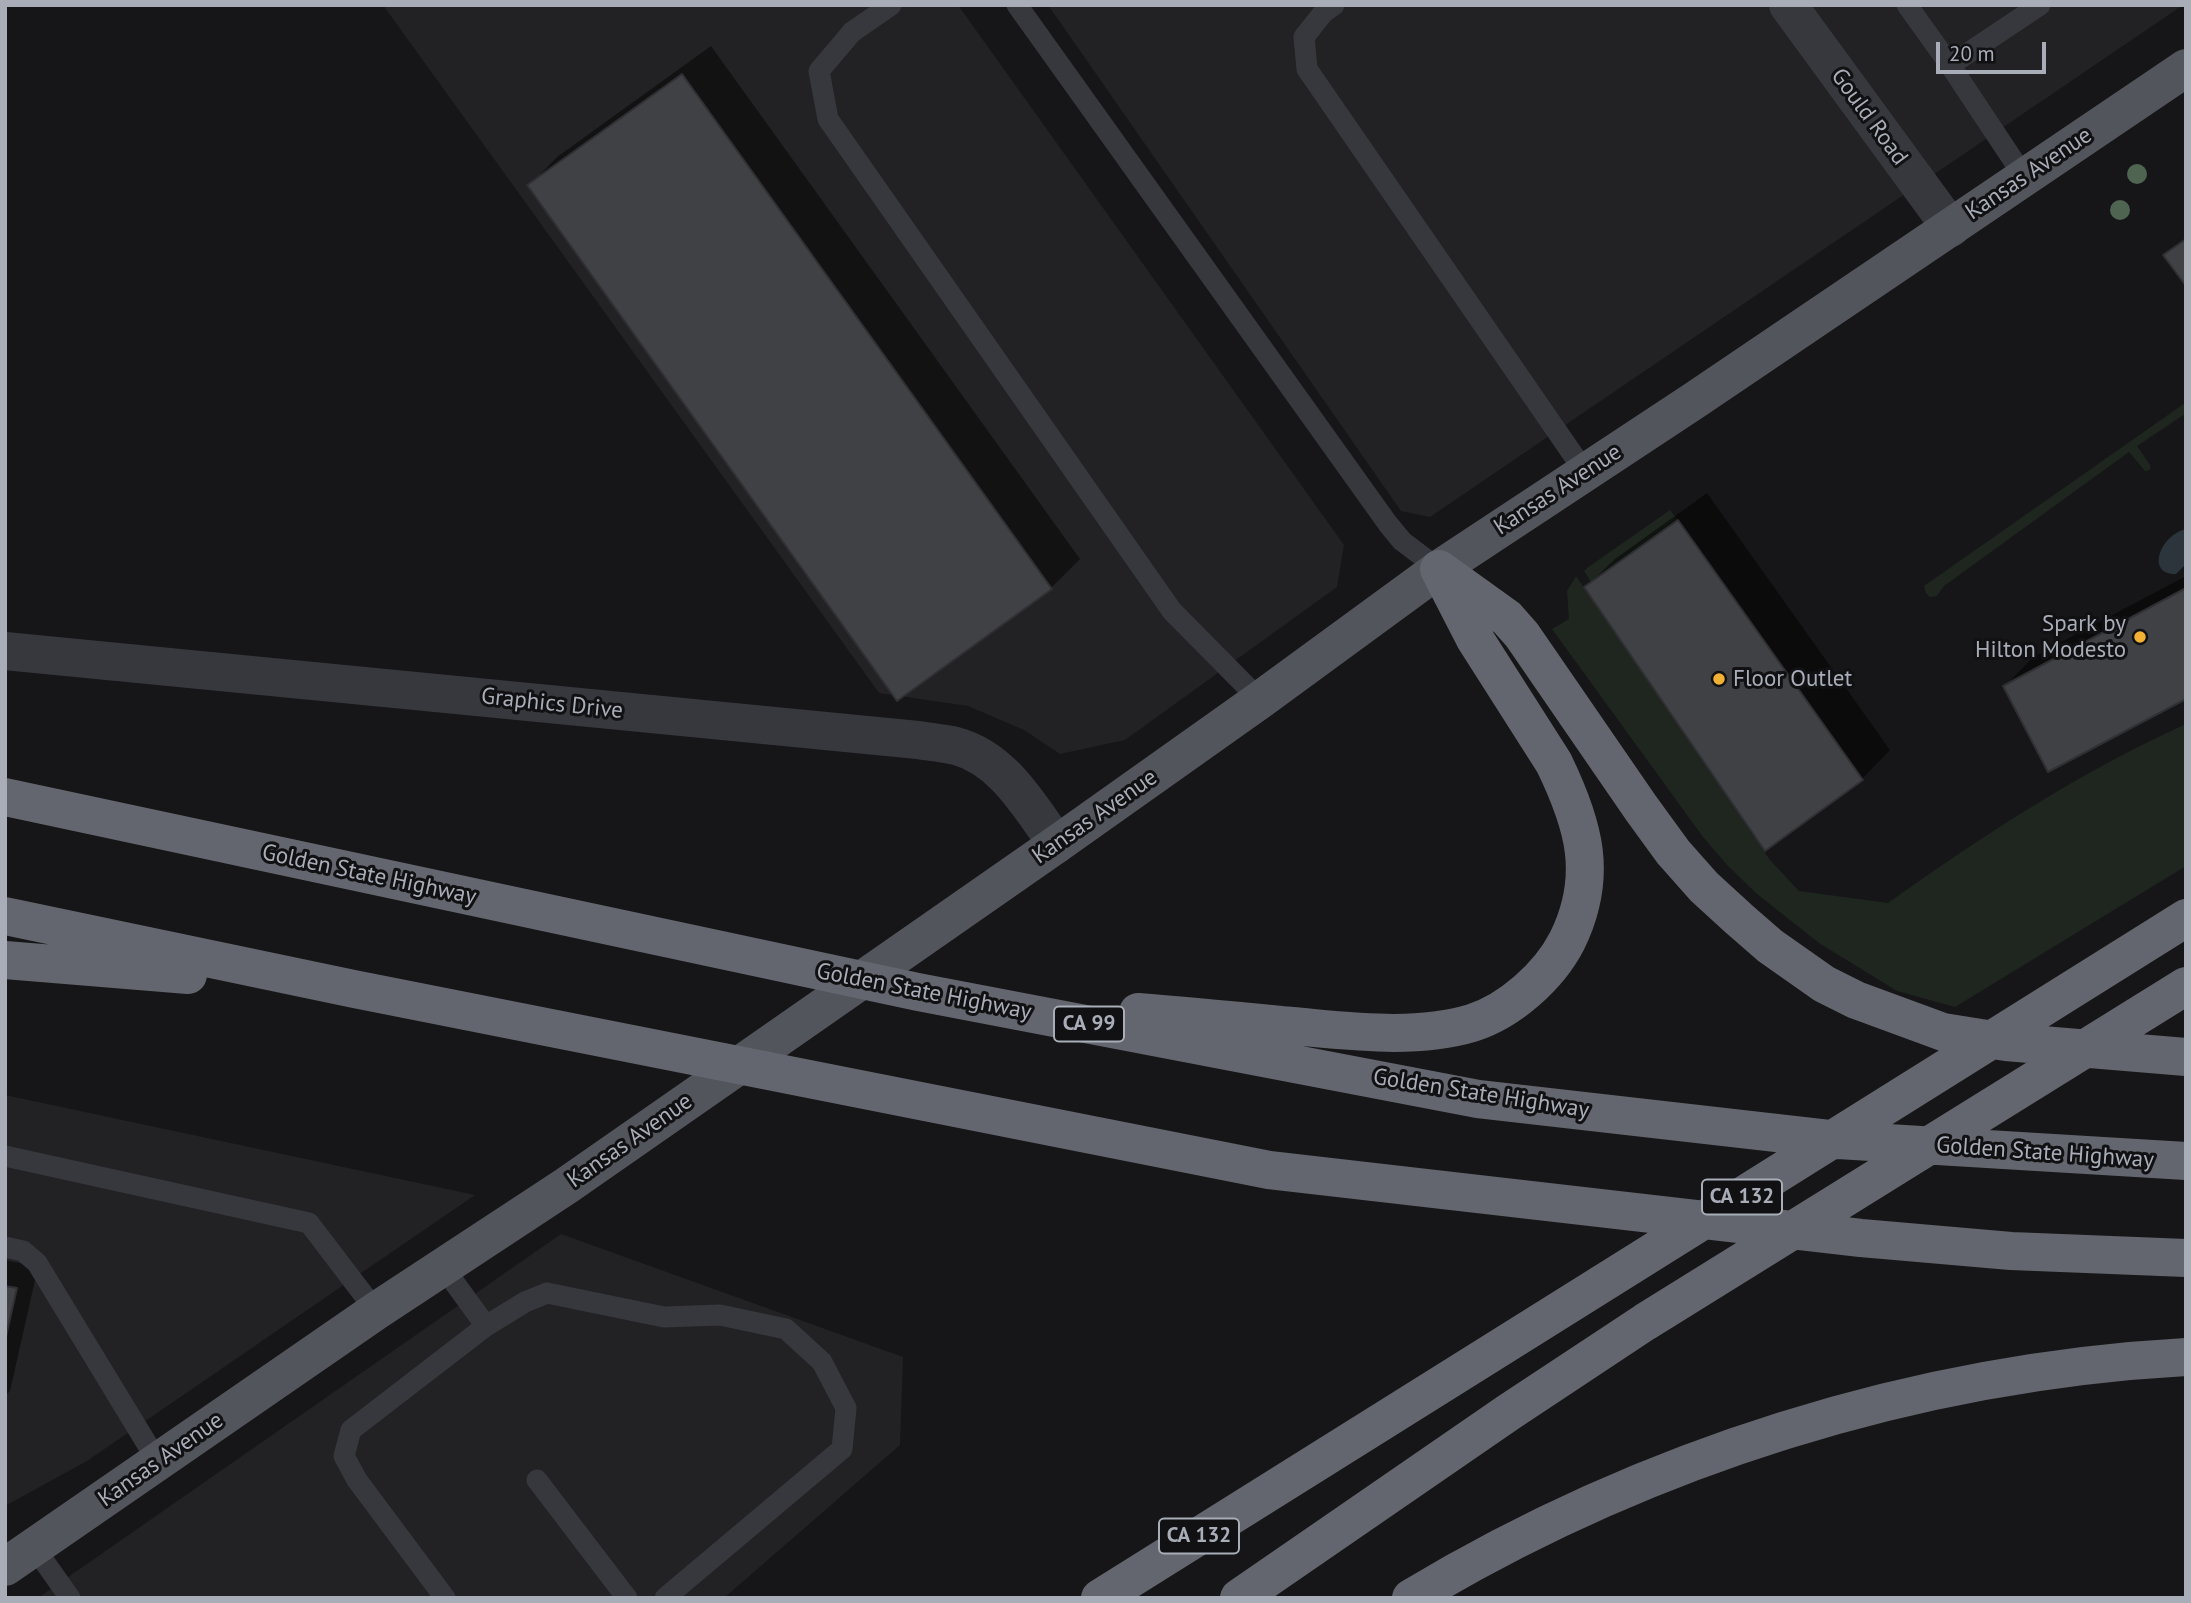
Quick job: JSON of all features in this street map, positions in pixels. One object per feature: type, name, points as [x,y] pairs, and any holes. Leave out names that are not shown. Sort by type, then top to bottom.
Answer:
[{"type":"highway","points":[[918,992],[1353,1031],[1418,1032],[1446,1029],[1490,1016],[1511,1002],[1545,971],[1563,947],[1578,918],[1584,893],[1586,859],[1582,835],[1565,785],[1554,763],[1475,639],[1439,569]]},
{"type":"highway","points":[[1439,569],[1507,618],[1522,635],[1641,808],[1673,852],[1704,887],[1770,946],[1805,971],[1856,1000],[1943,1032],[2006,1042],[2186,1057]]},
{"type":"highway","name":"Golden State Highway","points":[[5,797],[918,992],[1478,1098],[1838,1140],[2186,1161]]},
{"type":"highway","points":[[5,916],[354,989],[1269,1170],[1861,1238],[2011,1251],[2186,1258]]},
{"type":"highway","name":"CA 132","points":[[1100,1598],[2186,919]]},
{"type":"highway","points":[[5,960],[354,989]]},
{"type":"highway","points":[[1239,1598],[1645,1322],[2186,986]]},
{"type":"highway","points":[[1411,1598],[1510,1542],[1591,1503],[1723,1451],[1816,1421],[1900,1399],[1983,1382],[2068,1368],[2186,1357]]},
{"type":"main road","name":"Kansas Avenue","points":[[19,1557],[376,1311],[566,1186],[1260,701],[1439,569],[2186,68]]},
{"type":"street","name":"Gould Road","points":[[1788,5],[1951,228]]},
{"type":"street","name":"Graphics Drive","points":[[5,651],[944,744],[985,759],[1008,778],[1057,844]]},
{"type":"lane","points":[[891,5],[852,32],[819,71],[828,119],[1172,611],[1260,701]]},
{"type":"lane","points":[[1017,5],[1388,524],[1402,541],[1439,569]]},
{"type":"lane","points":[[1334,5],[1323,13],[1304,37],[1307,69],[1585,472]]},
{"type":"lane","points":[[1907,5],[2025,178]]},
{"type":"lane","points":[[1950,65],[2040,5]]},
{"type":"lane","points":[[5,1156],[309,1223],[376,1311]]},
{"type":"lane","points":[[5,1247],[23,1251],[37,1264],[158,1462]]},
{"type":"lane","points":[[443,1267],[486,1326]]},
{"type":"lane","points":[[444,1598],[358,1480],[344,1456],[351,1430],[486,1326],[525,1302],[547,1293],[664,1317],[720,1315],[786,1329],[822,1362],[846,1408],[842,1448],[664,1598]]},
{"type":"lane","points":[[537,1480],[627,1598]]},
{"type":"lane","points":[[19,1557],[70,1598]]},
{"type":"shaded area","points":[[383,5],[958,5],[1344,545],[1337,587],[1125,740],[1060,754],[1024,730],[968,706],[879,693]]},
{"type":"shaded area","points":[[1048,5],[2183,5],[1430,517],[1401,511]]},
{"type":"shaded area","points":[[2185,403],[2185,414],[2137,446],[2150,469],[2145,471],[2129,452],[1944,586],[1937,596],[1930,597],[1926,593],[1924,586]]},
{"type":"shaded area","points":[[1670,510],[1678,520],[1591,582],[1584,571],[1587,568]]},
{"type":"shaded area","points":[[2186,529],[2185,565],[2176,574],[2166,573],[2159,562],[2163,546],[2177,533]]},
{"type":"shaded area","points":[[1576,576],[1770,860],[1799,891],[1888,903],[2033,806],[2108,763],[2186,724],[2186,866],[1955,1007],[1897,991],[1819,943],[1757,894],[1703,837],[1552,629],[1569,619],[1567,591]]},
{"type":"shaded area","points":[[5,1095],[475,1195],[87,1461],[5,1506]]},
{"type":"shaded area","points":[[561,1234],[903,1357],[900,1445],[724,1598],[38,1598]]},
{"type":"building","points":[[682,74],[1052,589],[897,701],[527,185]]},
{"type":"building","points":[[2186,239],[2186,286],[2163,255]]},
{"type":"building","name":"Floor Outlet","points":[[1678,520],[1863,780],[1765,851],[1584,587]]},
{"type":"building","name":"Spark by Hilton Modesto","points":[[2186,588],[2186,699],[2048,772],[2003,686]]},
{"type":"building","points":[[5,1286],[17,1288],[5,1341]]},
{"type":"place","name":"Spark by Hilton Modesto","points":[[2140,637]]},
{"type":"place","name":"Floor Outlet","points":[[1719,679]]}]
